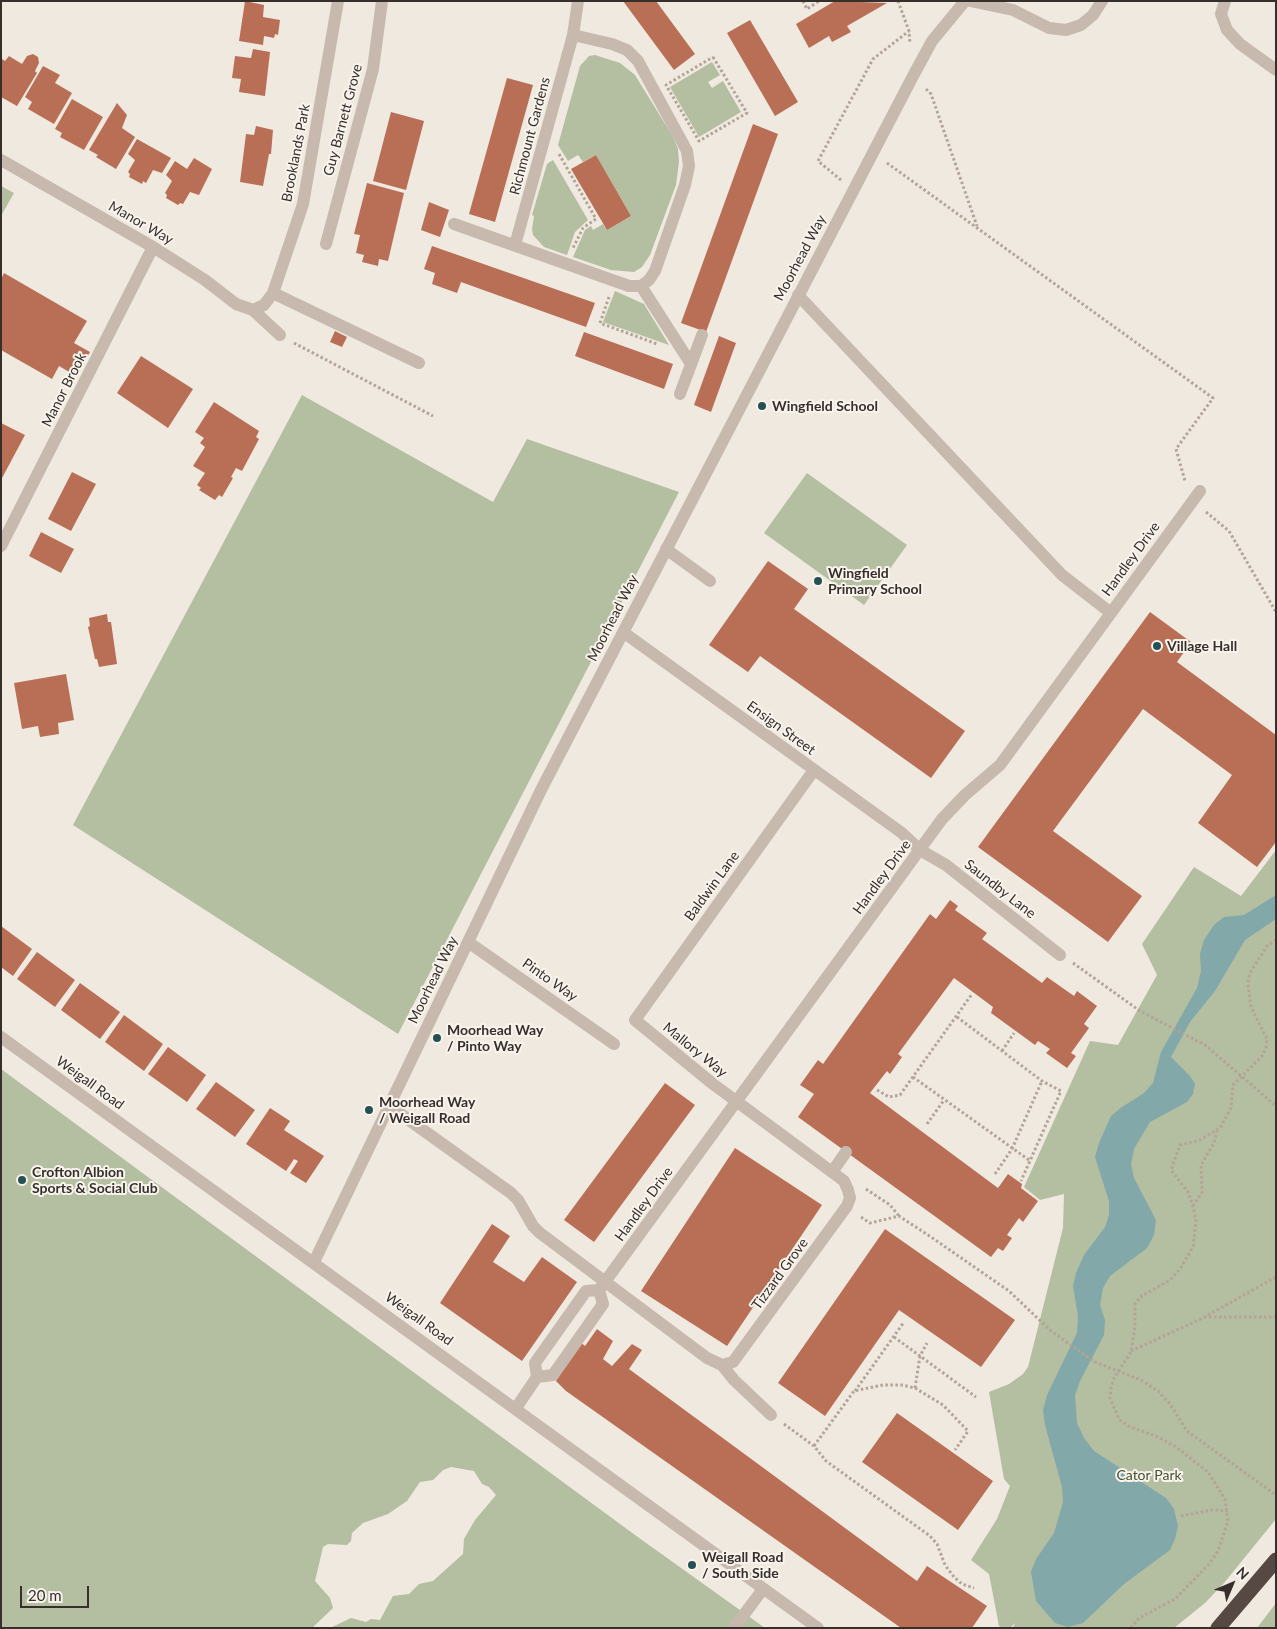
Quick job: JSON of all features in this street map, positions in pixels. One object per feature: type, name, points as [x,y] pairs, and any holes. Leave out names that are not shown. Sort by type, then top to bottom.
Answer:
[{"type":"highway","points":[[1218,1628],[1276,1560]]},
{"type":"street","name":"Brooklands Park","points":[[258,308],[272,293],[303,204],[338,1]]},
{"type":"street","name":"Guy Barnett Grove","points":[[326,244],[373,69],[382,1]]},
{"type":"street","name":"Richmount Gardens","points":[[515,246],[573,35],[578,1]]},
{"type":"street","name":"Moorhead Way","points":[[314,1262],[542,788],[872,152],[932,41],[966,1]]},
{"type":"street","points":[[970,1],[1013,10],[1049,28],[1066,30],[1081,25],[1093,15],[1102,1]]},
{"type":"street","points":[[1226,1],[1221,14],[1226,30],[1240,44],[1276,70]]},
{"type":"street","points":[[454,224],[630,286],[641,286],[649,280],[685,185],[689,166],[687,151],[638,61],[626,50],[612,44],[573,35]]},
{"type":"street","name":"Manor Way","points":[[1,160],[154,247],[205,280],[236,304],[258,308],[280,335]]},
{"type":"street","name":"Manor Brook","points":[[1,546],[154,247]]},
{"type":"street","points":[[641,286],[691,364]]},
{"type":"street","points":[[272,293],[419,363]]},
{"type":"street","points":[[798,295],[1062,575],[1111,613]]},
{"type":"street","points":[[680,394],[702,335]]},
{"type":"street","name":"Handley Drive","points":[[538,1377],[535,1363],[586,1291],[602,1286],[953,806],[1000,765],[1196,496]]},
{"type":"street","points":[[666,549],[710,581]]},
{"type":"street","name":"Ensign Street","points":[[623,632],[902,833],[920,850]]},
{"type":"street","name":"Baldwin Lane","points":[[635,1020],[814,770]]},
{"type":"street","name":"Saundby Lane","points":[[920,850],[946,865],[1060,954]]},
{"type":"street","name":"Pinto Way","points":[[468,942],[614,1044]]},
{"type":"street","name":"Mallory Way","points":[[635,1020],[713,1084],[738,1101]]},
{"type":"street","name":"Weigall Road","points":[[1,1037],[818,1628]]},
{"type":"street","points":[[738,1101],[844,1181],[850,1198],[847,1206]]},
{"type":"street","points":[[388,1105],[515,1196],[524,1207],[532,1226],[540,1234],[602,1286],[707,1358],[722,1365],[734,1380],[771,1415]]},
{"type":"street","points":[[832,1172],[846,1152]]},
{"type":"street","name":"Tizzard Grove","points":[[722,1365],[733,1362],[741,1353],[847,1206]]},
{"type":"street","name":"Handley Drive","points":[[516,1408],[538,1377],[553,1375],[603,1304],[602,1286]]},
{"type":"street","points":[[734,1628],[763,1588]]},
{"type":"path","points":[[803,1],[807,9],[819,1]]},
{"type":"path","points":[[898,1],[909,31],[913,76],[931,94],[977,226]]},
{"type":"path","points":[[853,189],[818,162],[873,59],[909,31]]},
{"type":"path","points":[[713,57],[746,113],[699,141],[666,85],[713,57]]},
{"type":"path","points":[[542,148],[558,153],[596,219],[582,228],[577,234],[568,264]]},
{"type":"path","points":[[872,152],[1213,398],[1176,449],[1176,458],[1196,496],[1230,531],[1276,612]]},
{"type":"path","points":[[615,281],[600,323],[667,348],[678,343]]},
{"type":"path","points":[[280,335],[432,416]]},
{"type":"path","points":[[1131,1628],[1139,1618],[1175,1599],[1210,1563],[1223,1538],[1228,1511],[1219,1486],[1208,1472],[1176,1447],[1158,1437],[1128,1426],[1119,1419],[1110,1398],[1110,1388],[1130,1352],[1135,1326],[1135,1304],[1140,1297],[1170,1280],[1180,1269],[1193,1247],[1196,1228],[1193,1206],[1188,1192],[1171,1170],[1180,1145],[1200,1140],[1217,1130],[1227,1119],[1231,1108],[1233,1085],[1262,1056],[1266,1048],[1267,1039],[1251,1006],[1248,984],[1250,973],[1267,946],[1276,940]]},
{"type":"path","points":[[1060,954],[1140,1011],[1194,1039],[1216,1054],[1276,1106]]},
{"type":"path","points":[[877,1090],[889,1097],[900,1094],[972,994]]},
{"type":"path","points":[[957,1017],[1061,1092],[1021,1181]]},
{"type":"path","points":[[1002,1051],[1014,1033]]},
{"type":"path","points":[[913,1077],[1029,1160]]},
{"type":"path","points":[[995,1174],[1012,1149],[1042,1080]]},
{"type":"path","points":[[926,1124],[944,1100]]},
{"type":"path","points":[[1193,1206],[1202,1192],[1201,1165],[1214,1143],[1217,1130]]},
{"type":"path","points":[[864,1187],[890,1205],[898,1216],[1009,1292],[1051,1331],[1095,1362],[1141,1380],[1158,1391],[1170,1404],[1187,1431],[1276,1495]]},
{"type":"path","points":[[847,1206],[870,1223],[898,1216]]},
{"type":"path","points":[[1130,1352],[1203,1317],[1276,1277]]},
{"type":"path","points":[[1203,1317],[1276,1317]]},
{"type":"path","points":[[814,1446],[904,1322]]},
{"type":"path","points":[[894,1337],[976,1397]]},
{"type":"path","points":[[915,1388],[920,1356],[927,1343]]},
{"type":"path","points":[[854,1391],[884,1385],[902,1385],[915,1388],[943,1405],[968,1431],[955,1450]]},
{"type":"path","points":[[771,1415],[814,1446],[826,1461],[930,1536],[937,1544],[945,1565],[954,1577],[962,1584],[974,1588]]},
{"type":"path","points":[[1181,1516],[1212,1510],[1228,1511]]},
{"type":"green space","points":[[595,55],[620,63],[635,75],[672,135],[678,149],[679,162],[676,185],[650,255],[642,267],[634,272],[611,270],[573,257],[585,230],[591,226],[593,230],[603,224],[607,230],[631,216],[596,155],[583,162],[578,155],[568,161],[558,145],[580,66],[589,56]]},
{"type":"green space","points":[[712,62],[720,75],[708,82],[712,88],[723,81],[741,112],[699,137],[670,87]]},
{"type":"green space","points":[[553,160],[588,220],[575,232],[567,255],[544,247],[533,235],[532,229],[534,216],[532,215],[547,164]]},
{"type":"green space","points":[[1,186],[14,193],[1,216]]},
{"type":"green space","points":[[615,291],[644,304],[669,345],[603,322]]},
{"type":"green space","points":[[302,395],[493,502],[527,439],[679,492],[398,1034],[73,825]]},
{"type":"green space","points":[[807,473],[907,545],[864,605],[764,533]]},
{"type":"green space","name":"Cator Park","points":[[1276,850],[1276,1519],[1224,1583],[1205,1603],[1174,1628],[1013,1628],[1015,1623],[1010,1628],[1003,1628],[999,1626],[989,1574],[971,1560],[997,1519],[1010,1486],[1004,1479],[989,1392],[1009,1384],[1023,1374],[1028,1367],[1063,1228],[1064,1194],[1040,1200],[1024,1187],[1090,1041],[1118,1045],[1157,975],[1142,944],[1194,867],[1241,896]]},
{"type":"green space","points":[[1,1069],[635,1535],[765,1628],[330,1628],[351,1618],[366,1622],[371,1619],[380,1620],[393,1596],[409,1594],[419,1584],[433,1581],[463,1554],[464,1539],[475,1520],[496,1495],[489,1487],[482,1484],[474,1471],[451,1467],[443,1470],[433,1480],[420,1482],[407,1501],[388,1514],[363,1523],[352,1533],[351,1541],[347,1545],[328,1544],[323,1547],[315,1581],[330,1598],[333,1608],[312,1628],[1,1628]]},
{"type":"green space","points":[[1276,1603],[1276,1628],[1257,1628]]},
{"type":"water","points":[[1276,895],[1276,919],[1245,940],[1215,991],[1190,1022],[1171,1057],[1190,1076],[1195,1084],[1193,1094],[1187,1102],[1150,1122],[1134,1149],[1131,1164],[1134,1178],[1156,1220],[1154,1235],[1147,1248],[1110,1276],[1103,1288],[1100,1305],[1105,1320],[1104,1335],[1080,1381],[1075,1395],[1077,1423],[1084,1438],[1094,1451],[1166,1498],[1174,1509],[1178,1526],[1175,1539],[1170,1550],[1124,1584],[1083,1623],[1068,1627],[1055,1623],[1036,1601],[1031,1572],[1036,1559],[1054,1533],[1063,1502],[1062,1487],[1045,1425],[1043,1410],[1047,1395],[1077,1333],[1078,1316],[1073,1286],[1076,1273],[1084,1255],[1105,1227],[1109,1215],[1109,1201],[1095,1157],[1111,1116],[1144,1093],[1153,1083],[1161,1052],[1197,988],[1201,971],[1200,954],[1204,940],[1214,925],[1224,917],[1244,915]]},
{"type":"building","points":[[245,1],[264,5],[263,17],[280,20],[278,35],[275,34],[274,38],[264,36],[263,45],[239,41]]},
{"type":"building","points":[[623,1],[656,1],[695,54],[674,70]]},
{"type":"building","points":[[835,1],[887,3],[847,26],[851,32],[832,42],[829,36],[809,48],[796,24]]},
{"type":"building","points":[[750,20],[798,102],[775,116],[727,33]]},
{"type":"building","points":[[253,49],[270,52],[265,96],[239,92],[241,79],[232,78],[235,56],[251,58]]},
{"type":"building","points":[[33,54],[38,57],[39,63],[35,71],[37,73],[17,106],[1,97],[1,61],[2,59],[5,61],[9,56],[22,64],[27,56]]},
{"type":"building","points":[[43,66],[60,75],[55,83],[72,93],[54,124],[28,109],[32,102],[25,97]]},
{"type":"building","points":[[507,78],[533,85],[495,222],[469,214]]},
{"type":"building","points":[[72,99],[103,117],[84,150],[60,137],[62,133],[55,129]]},
{"type":"building","points":[[117,103],[127,115],[122,128],[135,137],[116,169],[96,157],[98,155],[89,150]]},
{"type":"building","points":[[391,112],[424,121],[406,190],[373,181]]},
{"type":"building","points":[[753,124],[778,134],[706,332],[681,323]]},
{"type":"building","points":[[256,126],[273,130],[271,154],[269,154],[263,186],[240,182],[246,134],[254,135]]},
{"type":"building","points":[[137,139],[171,158],[162,173],[153,170],[146,183],[143,181],[142,184],[129,177],[130,174],[128,172],[135,160],[128,154]]},
{"type":"building","points":[[596,155],[631,216],[607,230],[571,169]]},
{"type":"building","points":[[194,158],[212,169],[199,195],[190,192],[183,204],[180,203],[178,205],[166,198],[167,195],[165,193],[172,181],[166,175],[175,161],[187,169]]},
{"type":"building","points":[[367,183],[404,193],[388,261],[379,259],[378,266],[362,262],[364,255],[356,253],[360,235],[354,234]]},
{"type":"building","points":[[429,202],[449,210],[440,237],[421,230]]},
{"type":"building","points":[[432,246],[595,303],[586,327],[461,282],[457,293],[432,284],[435,273],[424,269]]},
{"type":"building","points":[[4,273],[87,321],[74,343],[90,352],[76,376],[59,366],[52,379],[1,350],[1,279]]},
{"type":"building","points":[[335,331],[347,337],[342,347],[330,342]]},
{"type":"building","points":[[584,332],[673,364],[664,389],[575,356]]},
{"type":"building","points":[[719,336],[736,343],[711,412],[694,405]]},
{"type":"building","points":[[141,356],[193,389],[168,428],[117,393]]},
{"type":"building","points":[[214,402],[259,431],[256,437],[259,439],[242,471],[236,468],[231,477],[233,478],[222,497],[219,495],[215,500],[199,490],[201,488],[197,485],[205,473],[193,466],[205,447],[200,443],[204,438],[195,432]]},
{"type":"building","points":[[1,423],[25,435],[1,480]]},
{"type":"building","points":[[72,472],[96,484],[71,531],[48,519]]},
{"type":"building","points":[[41,532],[74,549],[61,573],[29,556]]},
{"type":"building","points":[[768,561],[808,589],[794,609],[965,731],[931,778],[760,656],[748,672],[709,645]]},
{"type":"building","points":[[1150,612],[1191,642],[1177,662],[1276,735],[1276,842],[1257,867],[1198,823],[1232,775],[1143,709],[1053,831],[1142,896],[1108,942],[978,847]]},
{"type":"building","points":[[107,614],[108,622],[111,622],[117,664],[99,667],[97,659],[95,659],[88,627],[90,626],[89,618]]},
{"type":"building","points":[[66,674],[74,720],[58,723],[59,734],[40,737],[38,726],[22,729],[14,683]]},
{"type":"building","points":[[950,900],[958,906],[955,910],[987,933],[982,939],[1042,983],[1047,977],[1074,996],[1077,991],[1097,1006],[1084,1024],[1089,1028],[1071,1053],[1076,1056],[1067,1068],[1046,1053],[1050,1049],[1038,1041],[1035,1045],[991,1013],[993,1007],[954,978],[898,1054],[902,1057],[890,1074],[887,1071],[870,1093],[998,1188],[1008,1174],[1022,1184],[1021,1188],[1038,1201],[1023,1222],[1019,1218],[1007,1235],[1012,1238],[1003,1251],[998,1248],[991,1257],[798,1117],[814,1094],[800,1085],[818,1060],[823,1064],[930,914],[936,919]]},
{"type":"building","points":[[1,926],[32,949],[13,976],[1,967]]},
{"type":"building","points":[[37,952],[75,980],[55,1007],[17,979]]},
{"type":"building","points":[[80,983],[120,1012],[100,1039],[61,1010]]},
{"type":"building","points":[[124,1015],[163,1044],[144,1071],[105,1042]]},
{"type":"building","points":[[168,1047],[206,1075],[187,1102],[148,1074]]},
{"type":"building","points":[[216,1082],[255,1110],[235,1137],[196,1109]]},
{"type":"building","points":[[665,1083],[695,1105],[594,1242],[564,1220]]},
{"type":"building","points":[[270,1108],[290,1121],[284,1130],[324,1156],[306,1183],[290,1173],[298,1161],[294,1159],[286,1171],[246,1144]]},
{"type":"building","points":[[735,1148],[822,1205],[727,1346],[641,1291]]},
{"type":"building","points":[[492,1224],[510,1236],[493,1262],[524,1282],[542,1257],[577,1282],[522,1361],[440,1303]]},
{"type":"building","points":[[885,1229],[1015,1320],[981,1367],[899,1310],[825,1416],[778,1383]]},
{"type":"building","points":[[597,1329],[613,1341],[603,1359],[612,1366],[632,1344],[642,1350],[629,1369],[917,1581],[927,1566],[987,1606],[972,1628],[901,1628],[566,1391],[556,1381],[579,1341],[585,1346]]},
{"type":"building","points":[[897,1413],[993,1481],[958,1530],[862,1462]]},
{"type":"place","name":"Wingfield School","points":[[762,406]]},
{"type":"place","name":"Wingfield Primary School","points":[[818,581]]},
{"type":"place","name":"Village Hall","points":[[1157,646]]},
{"type":"place","name":"Moorhead Way / Pinto Way","points":[[437,1038]]},
{"type":"place","name":"Moorhead Way / Weigall Road","points":[[369,1110]]},
{"type":"place","name":"Crofton Albion Sports & Social Club","points":[[22,1180]]},
{"type":"place","name":"Weigall Road / South Side","points":[[692,1565]]}]
